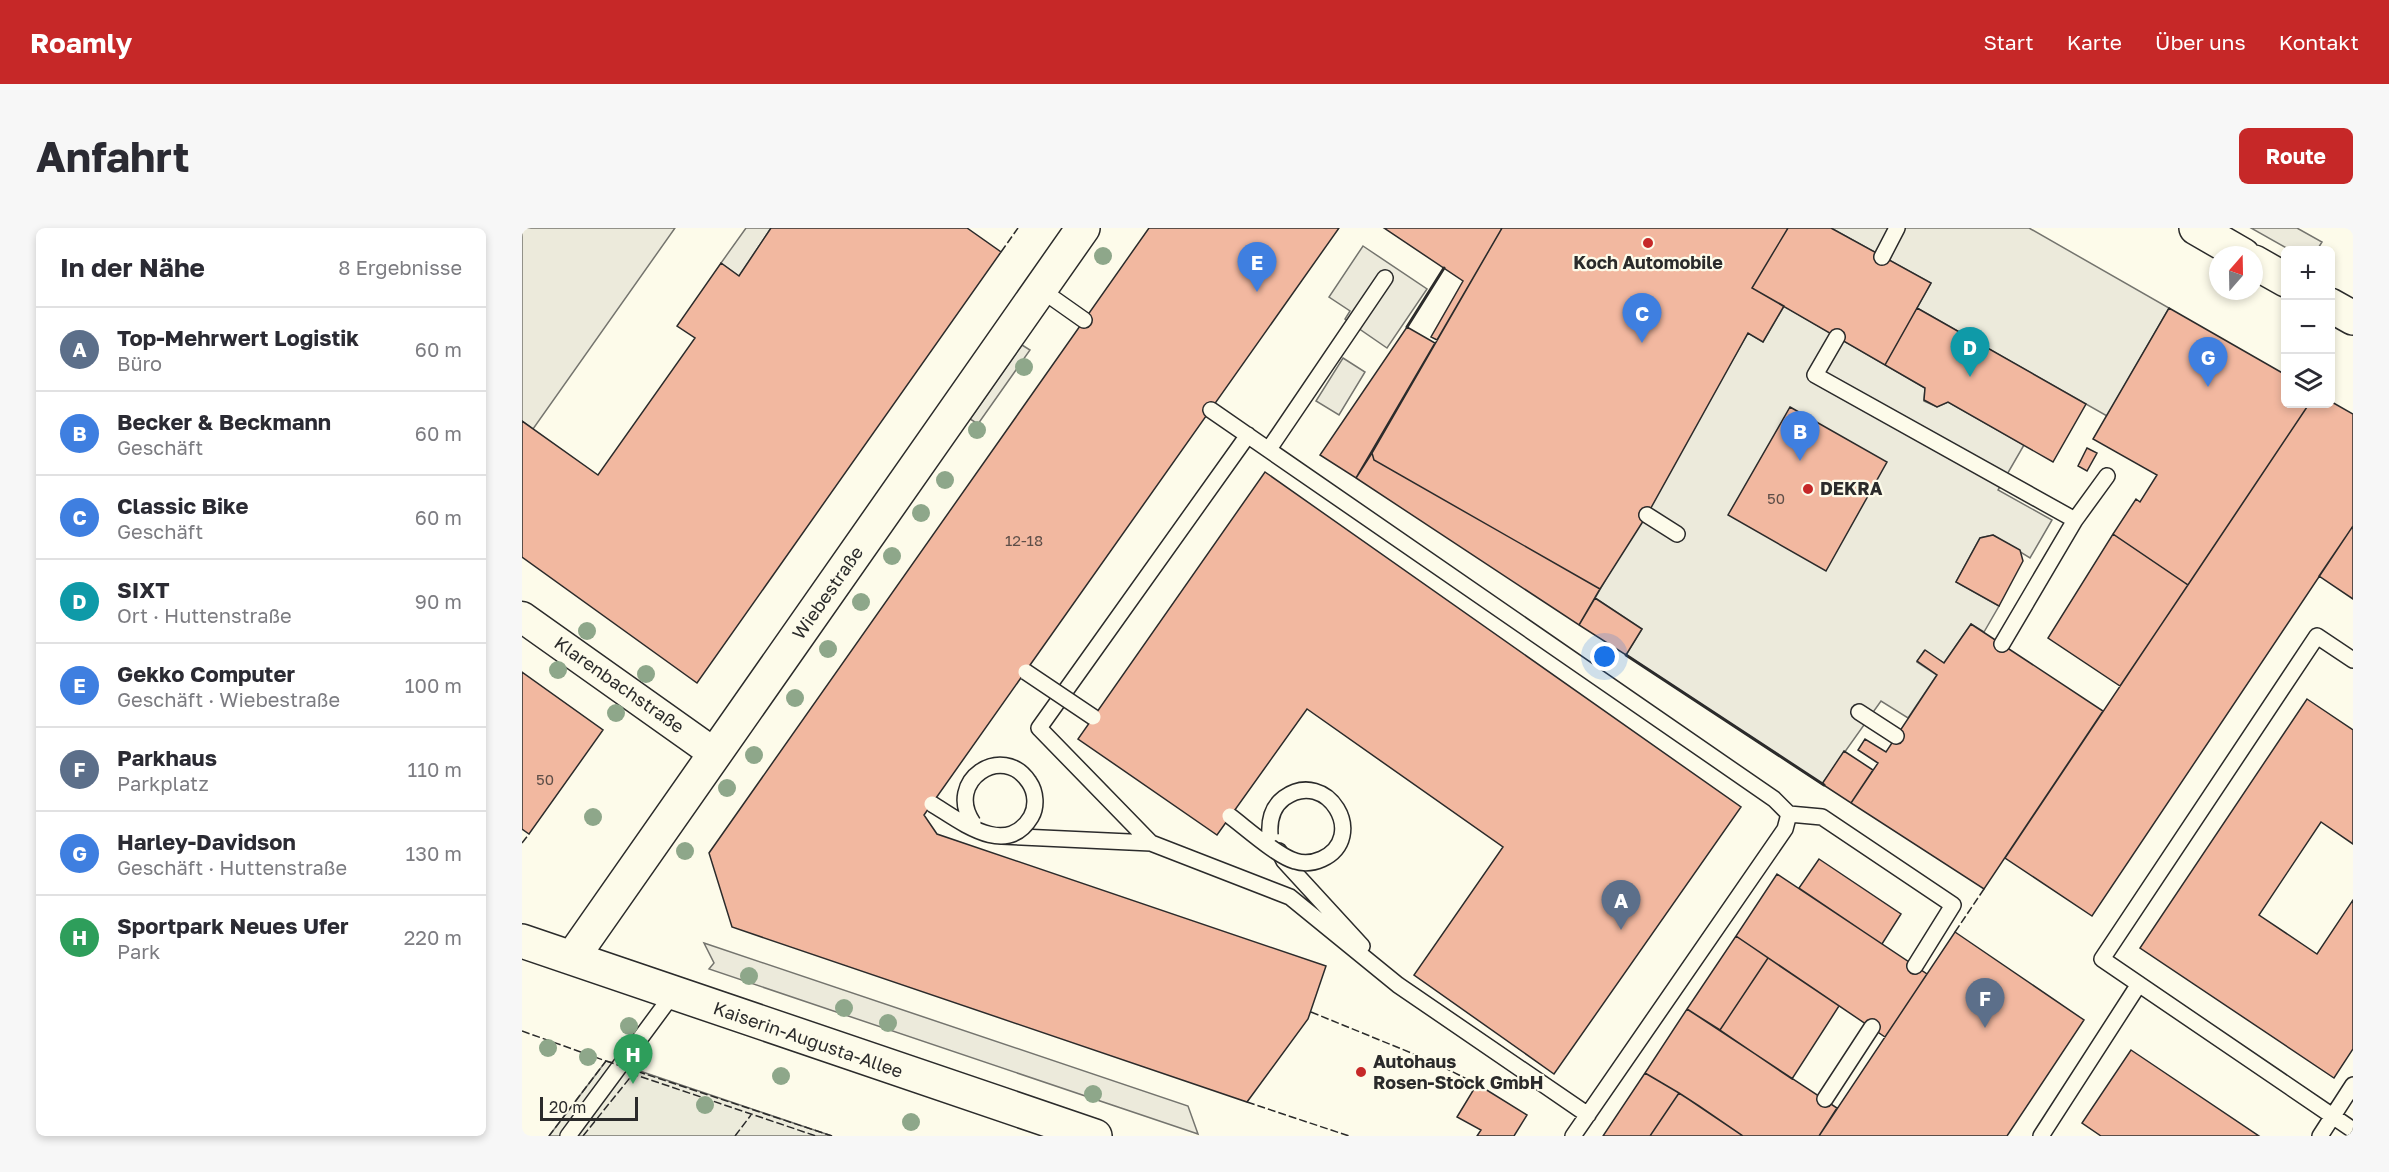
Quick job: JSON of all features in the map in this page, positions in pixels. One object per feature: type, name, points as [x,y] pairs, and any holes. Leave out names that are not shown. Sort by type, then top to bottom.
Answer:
[{"type":"street","name":"Wiebestraße","points":[[572,958],[1083,228]]},
{"type":"street","points":[[2196,228],[2227,246]]},
{"type":"street","points":[[2263,266],[2281,277]]},
{"type":"street","points":[[2335,307],[2353,318]]},
{"type":"street","name":"Klarenbachstraße","points":[[522,617],[715,754]]},
{"type":"street","name":"Kaiserin-Augusta-Allee","points":[[522,941],[1095,1136]]},
{"type":"lane","points":[[1882,257],[1898,228]]},
{"type":"lane","points":[[1269,449],[1385,278]]},
{"type":"lane","points":[[1040,290],[1084,320]]},
{"type":"lane","points":[[1837,337],[1815,375],[2075,520]]},
{"type":"lane","points":[[1211,410],[1774,799],[1789,814],[1822,818],[1953,905],[1915,966]]},
{"type":"lane","points":[[1151,843],[1039,728],[1248,435]]},
{"type":"lane","points":[[2002,644],[2075,520],[2107,476]]},
{"type":"lane","points":[[1647,516],[1677,534]]},
{"type":"lane","points":[[2353,660],[2317,636],[2102,959],[2353,1130]]},
{"type":"lane","points":[[1026,672],[1093,717]]},
{"type":"lane","points":[[1859,712],[1896,736]]},
{"type":"lane","points":[[932,804],[980,833],[998,837],[1012,833],[1025,825],[1033,811],[1034,792],[1022,774],[1008,767],[992,766],[974,777],[966,790],[966,809],[973,823],[994,836],[1151,843],[1290,897],[1398,985],[1588,1115]]},
{"type":"lane","points":[[1230,816],[1289,859],[1307,863],[1326,857],[1339,842],[1342,822],[1336,807],[1324,795],[1317,792],[1300,791],[1290,794],[1277,805],[1270,819],[1270,835],[1284,861],[1398,985]]},
{"type":"lane","points":[[1573,1136],[1785,829],[1789,814]]},
{"type":"lane","points":[[2041,1136],[2139,984]]},
{"type":"lane","points":[[568,1136],[673,994]]},
{"type":"lane","points":[[1825,1100],[1872,1027]]},
{"type":"lane","points":[[2320,1136],[2353,1085]]},
{"type":"shaded area","points":[[522,228],[675,228],[533,429],[522,421]]},
{"type":"shaded area","points":[[746,228],[771,228],[739,276],[721,263]]},
{"type":"shaded area","points":[[1831,228],[2029,228],[2169,308],[2107,416],[1917,308],[1931,283]]},
{"type":"shaded area","points":[[2251,228],[2297,228],[2322,242],[2320,246],[2283,246]]},
{"type":"shaded area","points":[[1363,246],[1427,289],[1387,348],[1345,319],[1350,311],[1329,297]]},
{"type":"shaded area","points":[[1784,306],[1925,388],[1924,401],[1937,407],[1948,402],[2024,445],[1998,490],[2052,520],[2030,558],[1993,535],[1980,538],[1956,582],[1999,606],[1984,632],[1971,624],[1944,663],[1924,651],[1917,662],[1937,675],[1908,718],[1881,701],[1822,784],[1626,655],[1642,629],[1595,598],[1748,333],[1763,342]]},
{"type":"shaded area","points":[[1022,345],[1030,350],[978,424],[970,419]]},
{"type":"shaded area","points":[[1343,358],[1365,372],[1339,415],[1316,401]]},
{"type":"shaded area","points":[[704,943],[1188,1106],[1198,1134],[709,969],[714,963]]},
{"type":"shaded area","points":[[606,1061],[622,1065],[832,1136],[549,1136]]},
{"type":"building","points":[[771,228],[967,228],[1001,252],[697,683],[522,557],[522,421],[598,475],[695,338],[677,326],[721,263],[739,276]]},
{"type":"building","points":[[1149,228],[1339,228],[924,815],[937,834],[1326,966],[1308,1019],[1247,1102],[732,927],[709,853]]},
{"type":"building","points":[[1384,228],[1502,228],[1437,340],[1431,337],[1463,281]]},
{"type":"building","points":[[1502,228],[1788,228],[1752,288],[1784,306],[1763,342],[1748,333],[1647,515],[1600,589],[1374,460],[1372,453]]},
{"type":"building","points":[[1788,228],[1831,228],[1931,283],[1885,365],[1752,288]]},
{"type":"building","points":[[1917,308],[2086,404],[2053,462],[1948,402],[1937,407],[1924,400],[1925,388],[1885,365]]},
{"type":"building","points":[[2169,308],[2281,372],[2281,408],[2306,408],[2188,585],[2113,534],[2136,499],[2140,502],[2157,475],[2093,439]]},
{"type":"building","points":[[1407,327],[1435,343],[1356,478],[1320,455]]},
{"type":"building","points":[[2335,404],[2353,414],[2353,526],[2092,916],[2005,858],[2306,408],[2335,408]]},
{"type":"building","name":"DEKRA","points":[[1790,407],[1887,462],[1826,571],[1728,515]]},
{"type":"building","points":[[2087,448],[2097,453],[2087,471],[2078,466]]},
{"type":"building","points":[[1372,453],[1374,460],[1600,589],[1579,625],[1356,478]]},
{"type":"building","points":[[1265,472],[1741,807],[1554,1074],[1414,975],[1503,847],[1307,709],[1217,835],[1078,739]]},
{"type":"building","points":[[1265,472],[1741,807],[1554,1074],[1414,975],[1503,847],[1307,709],[1217,835],[1078,739]]},
{"type":"building","points":[[2353,526],[2353,599],[2319,576]]},
{"type":"building","points":[[2113,534],[2188,585],[2120,686],[2048,638]]},
{"type":"building","points":[[1993,535],[2020,550],[2023,561],[1999,606],[1956,582],[1980,538]]},
{"type":"building","points":[[1595,598],[1642,629],[1626,655],[1579,625]]},
{"type":"building","points":[[1971,624],[2103,711],[1984,889],[1851,803],[1878,763],[1858,750],[1865,739],[1886,752],[1937,675],[1917,661],[1925,650],[1944,663]]},
{"type":"building","points":[[522,672],[603,730],[529,834],[522,829]]},
{"type":"building","points":[[2307,699],[2353,730],[2353,844],[2321,822],[2259,915],[2317,954],[2353,900],[2353,1049],[2334,1078],[2140,948]]},
{"type":"building","points":[[1844,751],[1873,770],[1851,803],[1822,784]]},
{"type":"building","points":[[1819,859],[1901,914],[1882,944],[1799,888]]},
{"type":"building","points":[[1777,874],[1927,974],[1885,1037],[1736,936]]},
{"type":"building","points":[[1955,932],[2084,1020],[2007,1136],[1819,1136]]},
{"type":"building","points":[[1736,936],[1768,958],[1720,1030],[1687,1009]]},
{"type":"building","points":[[1768,958],[1839,1006],[1792,1079],[1720,1030]]},
{"type":"building","points":[[1687,1009],[1837,1108],[1819,1136],[1743,1136],[1645,1073]]},
{"type":"building","points":[[2131,1050],[2259,1136],[2101,1136],[2082,1123]]},
{"type":"building","points":[[1645,1073],[1679,1093],[1650,1136],[1603,1136]]},
{"type":"building","points":[[1477,1084],[1527,1115],[1514,1136],[1477,1136],[1481,1130],[1457,1117]]},
{"type":"building","points":[[1679,1093],[1699,1106],[1743,1136],[1650,1136]]},
{"type":"fence","points":[[1001,252],[1018,228]]},
{"type":"fence","points":[[522,843],[529,834]]},
{"type":"fence","points":[[1955,932],[1984,889]]},
{"type":"fence","points":[[1311,1012],[1431,1061],[1477,1084]]},
{"type":"fence","points":[[522,1031],[606,1061],[549,1136]]},
{"type":"fence","points":[[606,1061],[832,1136]]},
{"type":"fence","points":[[583,1136],[633,1074],[816,1136]]},
{"type":"fence","points":[[1247,1102],[1349,1136]]},
{"type":"fence","points":[[735,1136],[751,1115]]},
{"type":"wall","points":[[1407,327],[1444,268]]},
{"type":"wall","points":[[1626,655],[1824,785]]},
{"type":"place","name":"Koch Automobile","points":[[1648,243]]},
{"type":"place","name":"Gekko Computer","points":[[1257,292]]},
{"type":"place","name":"Classic Bike","points":[[1642,343]]},
{"type":"place","name":"SIXT","points":[[1970,377]]},
{"type":"place","name":"Harley-Davidson","points":[[2208,387]]},
{"type":"place","name":"Becker & Beckmann","points":[[1800,461]]},
{"type":"place","name":"DEKRA","points":[[1808,489]]},
{"type":"place","name":"Top-Mehrwert Logistik","points":[[1621,930]]},
{"type":"place","name":"Parkhaus","points":[[1985,1028]]},
{"type":"place","name":"Autohaus Rosen-Stock GmbH","points":[[1361,1072]]},
{"type":"place","name":"Sportpark Neues Ufer","points":[[633,1084]]}]
